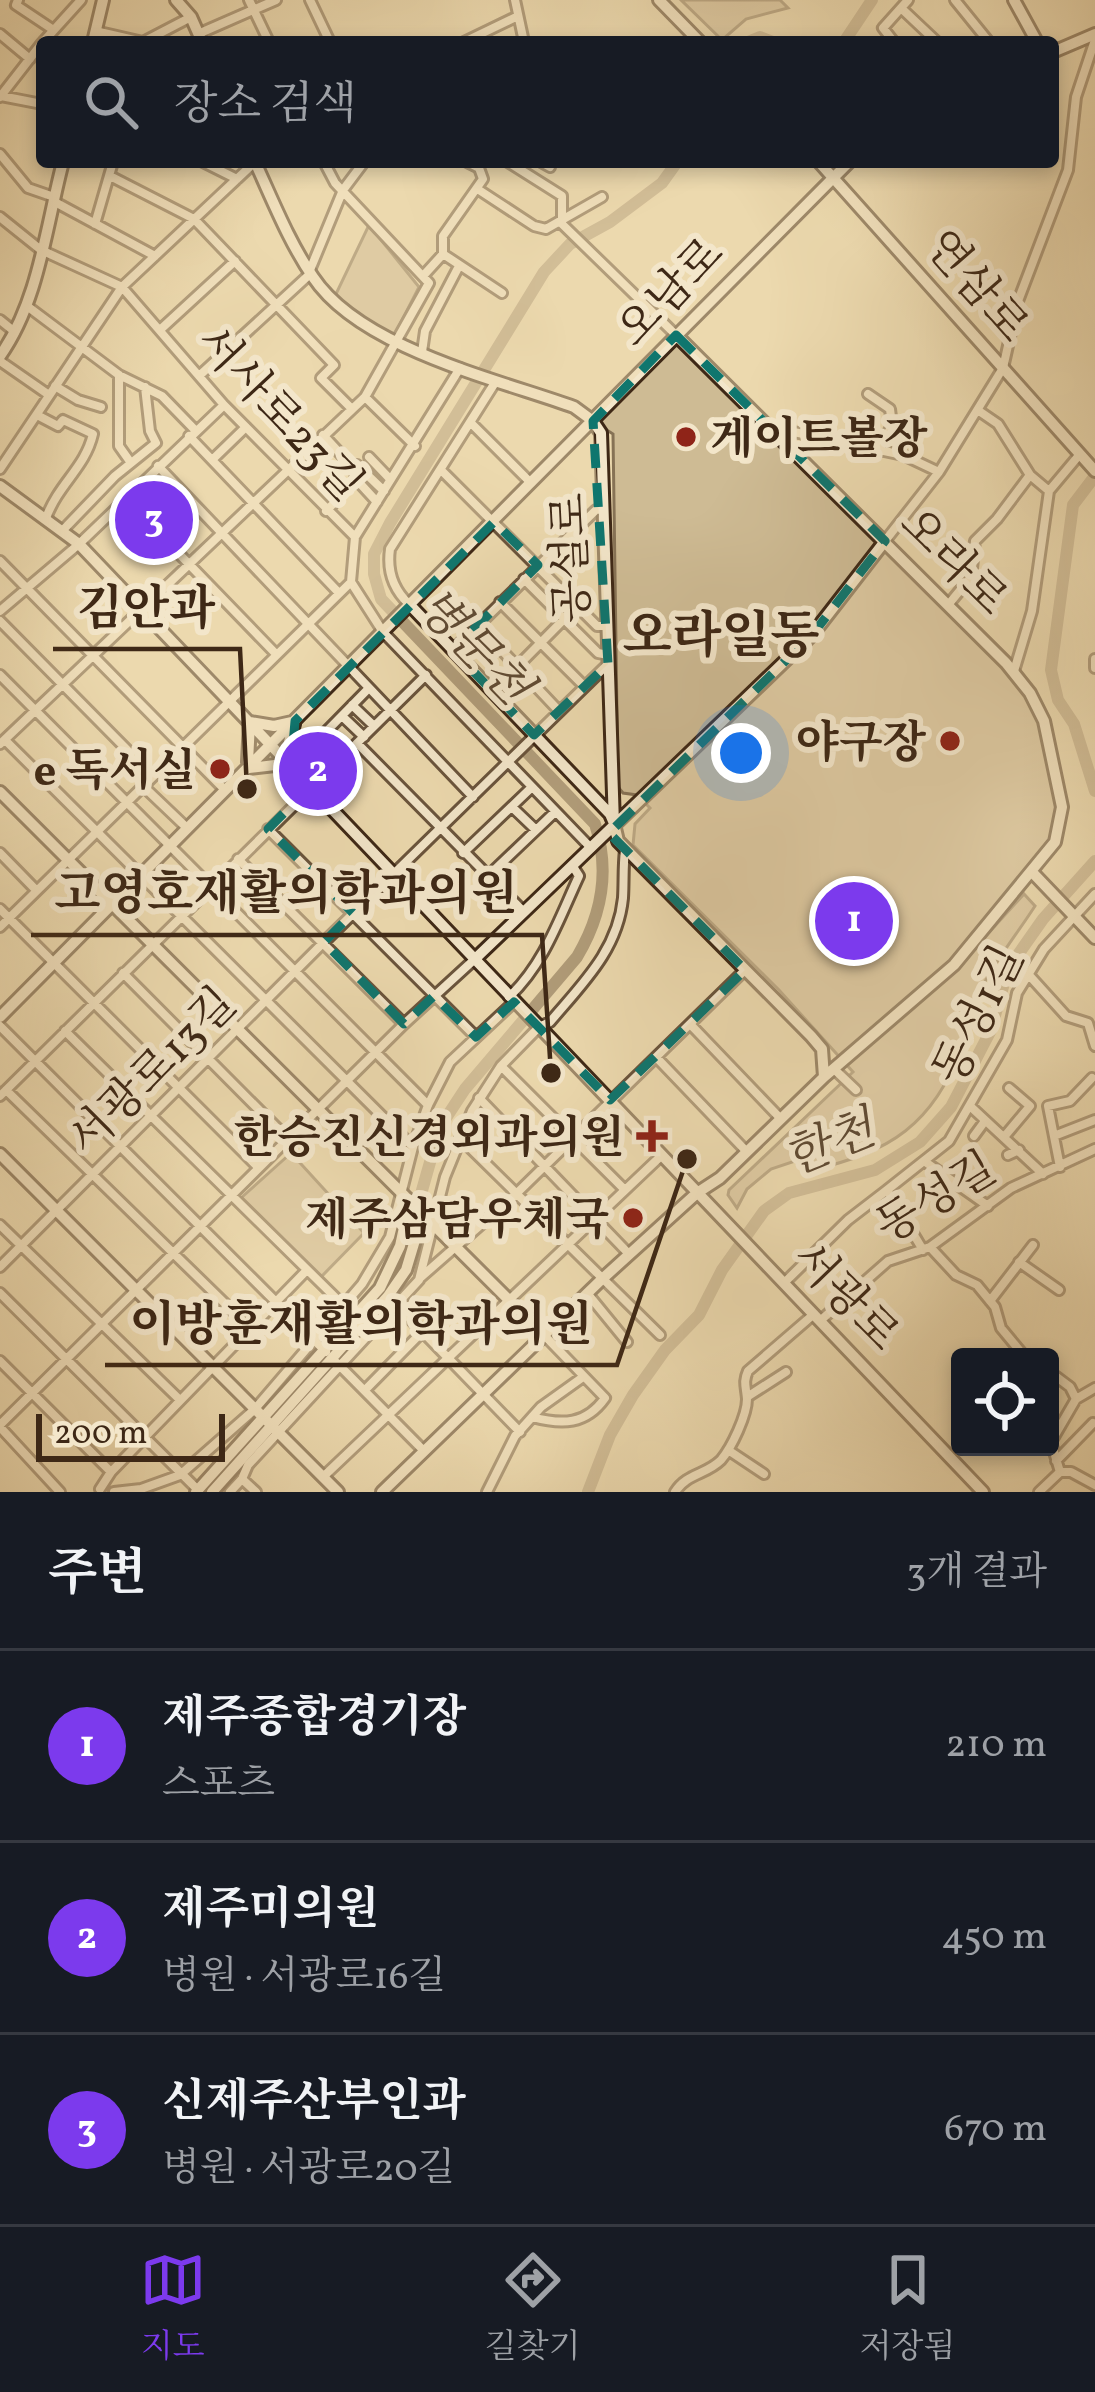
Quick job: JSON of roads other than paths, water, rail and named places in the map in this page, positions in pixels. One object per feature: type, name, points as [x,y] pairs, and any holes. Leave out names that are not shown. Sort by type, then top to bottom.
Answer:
[{"type":"street","points":[[18,0],[16,5],[52,29]]},
{"type":"street","points":[[47,36],[81,0]]},
{"type":"street","points":[[94,36],[103,0]]},
{"type":"street","points":[[176,0],[199,36]]},
{"type":"street","points":[[249,0],[266,36]]},
{"type":"street","points":[[204,36],[276,0]]},
{"type":"street","points":[[310,0],[327,36]]},
{"type":"street","points":[[515,0],[523,36]]},
{"type":"street","points":[[659,0],[694,36]]},
{"type":"street","points":[[955,0],[984,36]]},
{"type":"street","points":[[1014,0],[1033,36]]},
{"type":"street","points":[[890,36],[883,28],[905,4],[932,36]]},
{"type":"street","points":[[154,36],[190,16]]},
{"type":"street","points":[[476,36],[518,16]]},
{"type":"street","points":[[0,34],[30,58]]},
{"type":"street","points":[[1059,50],[1095,37]]},
{"type":"street","points":[[60,1492],[0,1426],[404,1024],[812,635],[939,472],[1003,368],[1018,301],[1069,170],[1076,97],[1095,37]]},
{"type":"street","points":[[36,50],[0,97],[36,103]]},
{"type":"street","points":[[0,154],[28,188],[155,256]]},
{"type":"street","points":[[61,168],[27,305],[0,358],[52,390],[101,407]]},
{"type":"street","points":[[95,224],[112,168]]},
{"type":"street","points":[[215,168],[237,179]]},
{"type":"street","points":[[0,469],[122,286],[249,168]]},
{"type":"street","points":[[258,168],[296,251],[342,309],[398,343],[574,407],[593,421]]},
{"type":"street","points":[[328,168],[429,283],[398,343],[365,397],[2,742],[142,874],[413,1147]]},
{"type":"street","points":[[199,376],[310,272],[356,168]]},
{"type":"street","points":[[423,276],[442,254],[443,236],[478,190],[483,175],[474,168]]},
{"type":"street","points":[[518,168],[562,196],[562,224],[676,335]]},
{"type":"street","name":"연삼로","points":[[825,168],[1095,471]]},
{"type":"street","name":"오남로","points":[[0,1022],[53,962],[843,168]]},
{"type":"street","points":[[110,176],[194,219],[334,365],[321,378],[351,408]]},
{"type":"street","points":[[478,190],[546,229],[602,197]]},
{"type":"street","name":"서사로23길","points":[[0,218],[40,250],[122,286],[224,405],[355,538]]},
{"type":"street","points":[[442,254],[502,293]]},
{"type":"street","name":"서사로23길","points":[[161,330],[235,261]]},
{"type":"street","points":[[422,352],[425,332],[459,266]]},
{"type":"street","points":[[27,305],[119,375],[162,396],[212,460],[339,593]]},
{"type":"street","points":[[0,320],[16,333]]},
{"type":"street","name":"오라로","points":[[382,1492],[629,1254],[955,965],[1054,842],[1062,806],[1044,721],[1030,693],[949,605],[676,335]]},
{"type":"street","points":[[463,368],[355,538],[351,582],[426,675],[591,848]]},
{"type":"street","points":[[119,375],[119,446],[154,469],[221,532],[473,797]]},
{"type":"street","points":[[493,378],[471,423],[390,549],[388,566],[401,596],[610,814],[618,841],[626,850],[822,1049],[829,1073],[856,1090]]},
{"type":"street","points":[[63,530],[156,442],[150,431],[146,387]]},
{"type":"street","points":[[868,394],[890,409],[892,425],[879,451]]},
{"type":"street","points":[[365,397],[415,446]]},
{"type":"street","points":[[0,611],[79,544],[224,405]]},
{"type":"street","points":[[979,411],[998,424],[1030,475],[1049,491]]},
{"type":"street","points":[[37,416],[58,426],[63,420],[93,434],[83,462],[64,480],[46,518]]},
{"type":"street","name":"공설로","points":[[593,421],[601,433],[614,824]]},
{"type":"street","points":[[471,423],[532,484]]},
{"type":"street","points":[[212,460],[246,427]]},
{"type":"street","points":[[770,427],[903,455],[939,472]]},
{"type":"street","points":[[323,435],[385,491]]},
{"type":"street","points":[[1014,673],[1032,611],[1049,491],[1081,455]]},
{"type":"street","points":[[369,457],[391,479]]},
{"type":"street","points":[[441,470],[597,626],[608,626]]},
{"type":"street","points":[[949,605],[970,577],[975,541],[1030,475]]},
{"type":"street","points":[[355,478],[377,502]]},
{"type":"street","points":[[0,486],[79,544],[697,1192]]},
{"type":"street","points":[[125,498],[276,654]]},
{"type":"street","points":[[326,511],[338,499]]},
{"type":"street","points":[[453,650],[596,510],[604,509]]},
{"type":"street","points":[[0,561],[225,790]]},
{"type":"street","points":[[524,579],[608,659]]},
{"type":"street","points":[[0,927],[351,582]]},
{"type":"street","points":[[500,602],[583,685]]},
{"type":"street","points":[[493,691],[577,606]]},
{"type":"street","points":[[0,621],[153,776]]},
{"type":"street","points":[[478,626],[558,710]]},
{"type":"street","name":"서광로13길","points":[[0,1267],[608,659]]},
{"type":"street","points":[[0,675],[428,1105]]},
{"type":"street","points":[[250,1328],[3,1093],[426,675]]},
{"type":"street","points":[[339,760],[319,739],[369,688]]},
{"type":"street","points":[[352,705],[374,726]]},
{"type":"street","points":[[342,716],[440,829],[524,912]]},
{"type":"street","points":[[250,722],[274,726],[295,721],[289,742],[291,769]]},
{"type":"street","points":[[244,770],[252,756],[250,722]]},
{"type":"street","points":[[244,770],[254,765],[291,769]]},
{"type":"street","points":[[143,786],[187,828]]},
{"type":"street","points":[[463,853],[532,787]]},
{"type":"street","points":[[0,792],[605,1398],[593,1414],[552,1422],[532,1418]]},
{"type":"street","points":[[512,807],[536,830]]},
{"type":"street","points":[[487,877],[556,812]]},
{"type":"street","points":[[268,829],[476,1037]]},
{"type":"street","points":[[419,1280],[460,1138],[479,1098],[501,1066],[539,1027],[550,1022],[602,962],[622,902],[626,850]]},
{"type":"street","points":[[0,853],[37,890]]},
{"type":"street","points":[[238,859],[404,1024]]},
{"type":"street","points":[[0,1293],[180,1475],[202,1491],[328,1354],[380,1288],[400,1246],[413,1147],[428,1105],[450,1062],[514,1002],[548,946],[579,876],[576,863]]},
{"type":"street","points":[[1032,872],[1095,938]]},
{"type":"street","name":"동성1길","points":[[784,1282],[848,1220],[949,1141],[1007,1040],[1017,993],[1028,974],[1070,913],[1095,894]]},
{"type":"street","points":[[0,909],[259,1168]]},
{"type":"street","points":[[307,1271],[111,1472],[104,1491],[141,1489],[180,1475],[267,1422],[328,1354],[518,1193],[745,970]]},
{"type":"street","points":[[123,973],[288,1139]]},
{"type":"street","points":[[1028,974],[1066,1016],[1088,1023],[1095,1046]]},
{"type":"street","points":[[0,1022],[424,1451]]},
{"type":"street","points":[[690,1024],[781,1119]]},
{"type":"street","points":[[65,1031],[344,1306]]},
{"type":"street","points":[[656,1057],[748,1152]]},
{"type":"street","points":[[501,1066],[625,1190]]},
{"type":"street","points":[[1060,1167],[1048,1106],[1070,1101],[1092,1078]]},
{"type":"street","points":[[1004,1137],[1030,1106],[1010,1088]]},
{"type":"street","points":[[479,1098],[629,1254]]},
{"type":"street","points":[[970,1106],[1043,1174]]},
{"type":"street","points":[[1054,1136],[1095,1120]]},
{"type":"street","points":[[974,1136],[986,1121]]},
{"type":"street","points":[[460,1138],[660,1335]]},
{"type":"street","name":"동성길","points":[[728,1450],[747,1405],[743,1385],[748,1371],[888,1261],[927,1249],[1010,1188],[1095,1149]]},
{"type":"street","points":[[1008,1155],[1019,1150]]},
{"type":"street","points":[[0,1154],[338,1492]]},
{"type":"street","points":[[324,1476],[662,1155]]},
{"type":"street","points":[[925,1161],[988,1206]]},
{"type":"street","points":[[887,1190],[927,1249],[956,1275],[977,1285],[1017,1348]]},
{"type":"street","name":"서광로","points":[[697,1192],[983,1492]]},
{"type":"street","points":[[328,1354],[344,1306],[380,1258],[405,1199]]},
{"type":"street","points":[[393,1301],[422,1217]]},
{"type":"street","points":[[0,1225],[180,1400]]},
{"type":"street","points":[[990,1301],[1033,1245]]},
{"type":"street","points":[[1019,1262],[1059,1290]]},
{"type":"street","points":[[587,1293],[627,1342]]},
{"type":"street","points":[[393,1301],[520,1432]]},
{"type":"street","points":[[365,1391],[423,1331]]},
{"type":"street","points":[[0,1361],[111,1472]]},
{"type":"street","points":[[746,1397],[786,1372]]},
{"type":"street","points":[[487,1492],[520,1432],[584,1377]]},
{"type":"street","points":[[1059,1379],[1076,1399]]},
{"type":"street","points":[[1060,1472],[1052,1442],[1076,1399],[1095,1388]]},
{"type":"street","points":[[230,1492],[242,1479],[267,1422]]},
{"type":"street","points":[[1056,1461],[1094,1423]]},
{"type":"street","points":[[675,1492],[684,1479],[710,1469],[728,1450],[764,1474]]},
{"type":"street","points":[[1040,1492],[1060,1472],[1071,1472],[1095,1485]]},
{"type":"street","points":[[242,1479],[256,1492]]},
{"type":"waterway","name":"병문천","points":[[848,36],[872,0]]},
{"type":"waterway","name":"병문천","points":[[419,1201],[440,1127],[465,1089],[586,941],[598,909],[602,858],[595,824],[381,599],[374,554],[544,272],[570,244],[610,222],[662,183],[673,168]]},
{"type":"waterway","name":"한천","points":[[1095,476],[1073,505],[1051,670],[1058,700],[1074,724],[1095,791]]},
{"type":"waterway","name":"한천","points":[[588,1492],[610,1435],[633,1395],[665,1350],[699,1315],[722,1270],[764,1211],[789,1193],[875,1170],[920,1142],[951,1107],[991,1030],[1008,969],[1043,919],[1095,861]]},
{"type":"place","name":"게이트볼장","points":[[686,437]]},
{"type":"place","name":"신제주산부인과","points":[[154,520]]},
{"type":"place","name":"야구장","points":[[950,741]]},
{"type":"place","name":"e 독서실","points":[[220,769]]},
{"type":"place","name":"제주미의원","points":[[318,771]]},
{"type":"place","name":"김안과","points":[[247,789]]},
{"type":"place","name":"제주종합경기장","points":[[854,921]]},
{"type":"place","name":"고영호재활의학과의원","points":[[551,1073]]},
{"type":"place","name":"한승진신경외과의원","points":[[652,1136]]},
{"type":"place","name":"이방훈재활의학과의원","points":[[687,1159]]},
{"type":"place","name":"제주삼담우체국","points":[[633,1218]]},
{"type":"district","name":"오라일동","points":[[721,634]]}]
